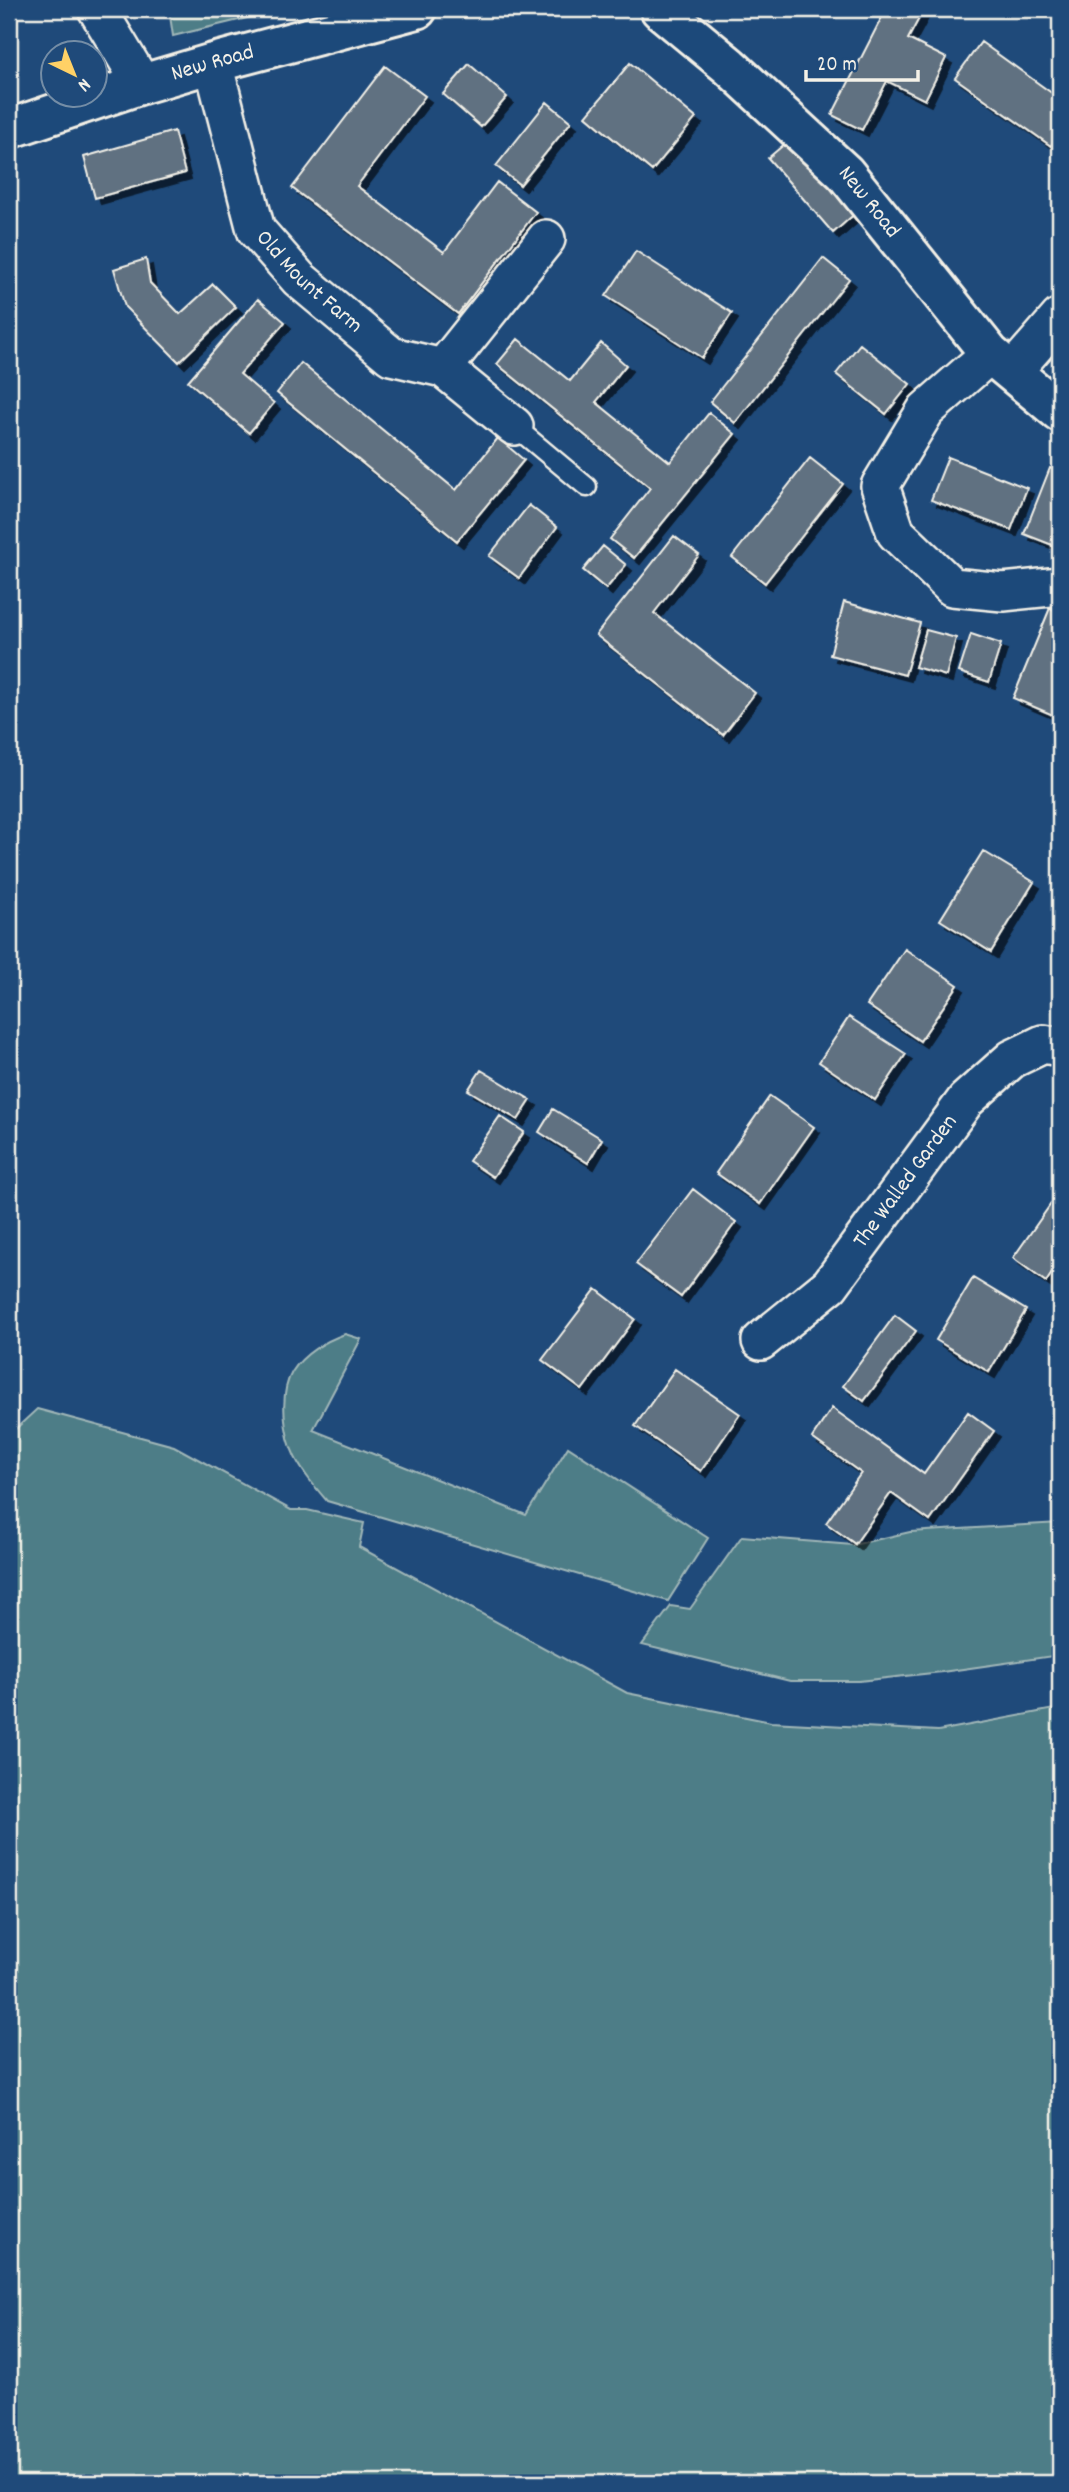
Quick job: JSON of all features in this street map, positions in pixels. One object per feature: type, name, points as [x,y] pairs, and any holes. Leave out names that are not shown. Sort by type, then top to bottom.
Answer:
[{"type":"street","points":[[97,9],[142,84]]},
{"type":"street","name":"New Road","points":[[9,130],[142,84],[417,9]]},
{"type":"street","name":"New Road","points":[[660,9],[729,66],[845,173],[1001,363],[1060,412]]},
{"type":"street","name":"Old Mount Farm","points":[[213,63],[256,230],[299,279],[391,356],[443,368],[514,426]]},
{"type":"street","points":[[443,368],[545,239]]},
{"type":"street","points":[[1060,317],[1001,363],[926,410],[880,486],[896,533],[952,587],[1003,592],[1060,586]]},
{"type":"street","name":"The Walled Garden","points":[[761,1340],[830,1284],[966,1100],[1012,1059],[1043,1044],[1060,1047]]},
{"type":"lane","points":[[514,426],[587,487]]},
{"type":"green space","points":[[169,9],[284,9],[173,36]]},
{"type":"green space","points":[[345,1334],[361,1339],[313,1430],[526,1515],[568,1447],[708,1538],[668,1601],[327,1501],[302,1469],[291,1448],[284,1414],[285,1391],[292,1372],[302,1359],[322,1344]]},
{"type":"green space","points":[[37,1409],[174,1446],[291,1510],[307,1510],[364,1523],[359,1547],[627,1693],[771,1722],[938,1731],[1060,1708],[1060,2483],[9,2483],[9,1435]]},
{"type":"green space","points":[[1060,1523],[1060,1655],[859,1681],[790,1681],[642,1645],[671,1606],[690,1609],[742,1536],[853,1545],[910,1532]]},
{"type":"building","points":[[886,9],[924,9],[908,39],[946,58],[925,100],[887,81],[862,130],[832,115]]},
{"type":"building","points":[[981,42],[1060,99],[1060,132],[1051,146],[955,78]]},
{"type":"building","points":[[630,63],[696,118],[652,171],[586,116]]},
{"type":"building","points":[[469,64],[507,97],[481,127],[443,94]]},
{"type":"building","points":[[385,66],[425,96],[357,186],[444,252],[497,182],[536,212],[458,314],[292,188]]},
{"type":"building","points":[[547,102],[571,122],[520,185],[496,166]]},
{"type":"building","points":[[174,131],[185,173],[95,198],[84,157]]},
{"type":"building","points":[[793,137],[858,211],[833,233],[768,158]]},
{"type":"building","points":[[636,251],[732,313],[702,358],[606,296]]},
{"type":"building","points":[[823,258],[849,279],[735,423],[710,402]]},
{"type":"building","points":[[146,259],[150,283],[180,314],[213,284],[236,307],[179,362],[125,307],[114,269]]},
{"type":"building","points":[[258,299],[285,322],[240,374],[274,403],[249,433],[188,381]]},
{"type":"building","points":[[518,339],[570,381],[601,343],[626,365],[596,402],[670,462],[709,413],[735,434],[634,558],[610,539],[650,488],[497,364]]},
{"type":"building","points":[[860,344],[910,384],[886,414],[836,374]]},
{"type":"building","points":[[301,363],[456,490],[498,438],[524,460],[457,541],[277,393]]},
{"type":"building","points":[[948,457],[1027,488],[1011,530],[931,500]]},
{"type":"building","points":[[810,458],[843,484],[765,583],[732,557]]},
{"type":"building","points":[[1050,468],[1060,472],[1060,548],[1024,534]]},
{"type":"building","points":[[529,505],[557,527],[519,578],[489,556]]},
{"type":"building","points":[[674,536],[699,555],[654,613],[755,693],[723,735],[596,635]]},
{"type":"building","points":[[603,546],[626,565],[606,589],[583,570]]},
{"type":"building","points":[[844,602],[920,623],[905,675],[830,655]]},
{"type":"building","points":[[1050,608],[1060,613],[1060,718],[1013,698]]},
{"type":"building","points":[[926,630],[956,638],[946,676],[915,667]]},
{"type":"building","points":[[971,634],[1001,644],[989,682],[959,672]]},
{"type":"building","points":[[983,851],[1034,882],[991,952],[940,920]]},
{"type":"building","points":[[905,949],[958,985],[920,1041],[867,1005]]},
{"type":"building","points":[[849,1017],[906,1054],[875,1100],[819,1062]]},
{"type":"building","points":[[481,1070],[531,1100],[518,1120],[468,1090]]},
{"type":"building","points":[[770,1096],[814,1127],[760,1204],[716,1173]]},
{"type":"building","points":[[553,1109],[602,1139],[588,1163],[539,1132]]},
{"type":"building","points":[[500,1116],[524,1132],[493,1177],[469,1161]]},
{"type":"building","points":[[693,1189],[736,1222],[681,1297],[636,1264]]},
{"type":"building","points":[[1060,1191],[1060,1261],[1046,1282],[1013,1258]]},
{"type":"building","points":[[973,1278],[1026,1310],[989,1372],[936,1340]]},
{"type":"building","points":[[596,1289],[635,1319],[582,1390],[542,1360]]},
{"type":"building","points":[[895,1315],[916,1331],[864,1401],[843,1386]]},
{"type":"building","points":[[675,1369],[740,1414],[701,1471],[635,1426]]},
{"type":"building","points":[[832,1408],[924,1474],[968,1412],[994,1431],[930,1521],[891,1493],[855,1544],[826,1523],[861,1473],[812,1438]]}]
